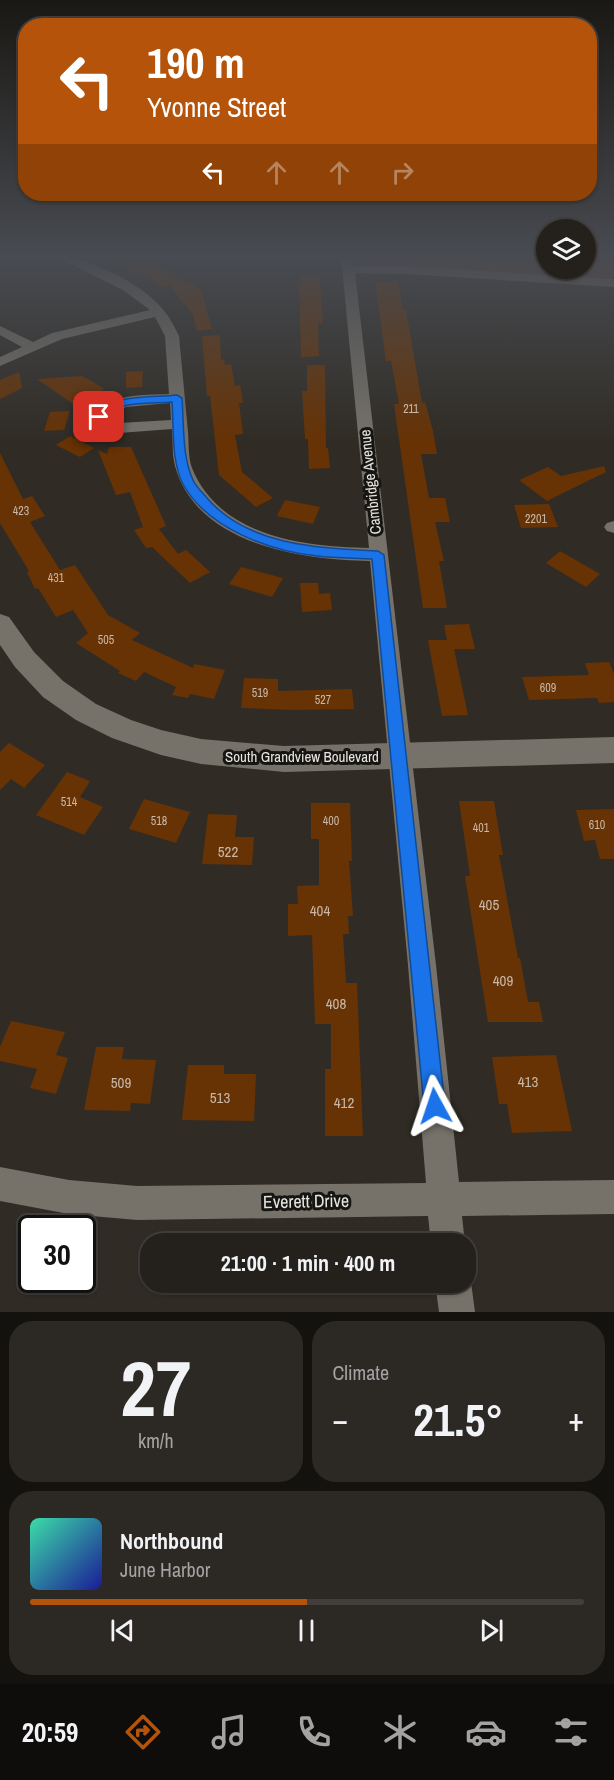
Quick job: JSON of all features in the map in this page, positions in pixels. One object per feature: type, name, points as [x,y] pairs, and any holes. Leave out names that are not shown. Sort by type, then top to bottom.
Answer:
[{"type":"street","points":[[0,362],[74,331],[127,319]]},
{"type":"street","points":[[164,319],[172,336],[183,466],[188,483],[202,502],[221,518],[262,539],[302,550],[346,555],[378,555]]},
{"type":"street","name":"Cambridge Avenue","points":[[353,319],[422,965],[447,1233]]},
{"type":"street","points":[[0,330],[32,347]]},
{"type":"street","points":[[177,398],[116,404],[104,410],[99,417],[106,426],[111,428],[179,424]]},
{"type":"street","name":"South Grandview Boulevard","points":[[0,624],[21,656],[62,696],[94,717],[136,735],[189,751],[239,758],[284,759],[614,750]]},
{"type":"street","name":"Everett Drive","points":[[0,1184],[69,1197],[137,1203],[614,1197]]},
{"type":"street","points":[[454,1293],[457,1312]]},
{"type":"building","points":[[194,319],[209,319],[212,329],[197,331]]},
{"type":"building","points":[[300,319],[323,319],[323,323],[318,323],[319,356],[301,357]]},
{"type":"building","points":[[380,319],[408,319],[422,403],[425,402],[437,454],[421,454],[429,498],[445,498],[450,522],[435,522],[444,561],[439,561],[447,608],[423,608],[394,404],[399,404],[391,361],[386,361]]},
{"type":"building","points":[[220,335],[221,360],[224,359],[225,365],[231,364],[235,386],[240,385],[243,403],[239,403],[243,434],[235,435],[242,472],[273,498],[256,507],[219,475],[210,396],[207,396],[202,336]]},
{"type":"building","points":[[307,365],[325,365],[326,448],[328,448],[330,468],[309,469],[302,391],[307,391]]},
{"type":"building","points":[[143,371],[142,387],[126,388],[126,372]]},
{"type":"building","points":[[19,372],[22,388],[0,399],[0,380]]},
{"type":"building","points":[[82,376],[105,389],[73,404],[37,379]]},
{"type":"building","points":[[70,411],[64,430],[44,431],[50,412]]},
{"type":"building","points":[[70,436],[94,448],[80,457],[56,445]]},
{"type":"building","points":[[109,447],[131,447],[166,526],[159,529],[178,554],[186,550],[210,572],[190,583],[152,547],[146,548],[134,530],[143,527],[130,492],[116,495],[98,450],[107,454]]},
{"type":"building","points":[[0,453],[23,499],[32,496],[45,516],[30,522],[60,570],[75,565],[108,615],[140,633],[132,640],[193,668],[194,664],[225,670],[214,699],[190,694],[188,698],[172,695],[176,687],[144,672],[136,681],[118,673],[120,671],[76,643],[88,633],[73,610],[56,617],[38,588],[35,589],[27,572],[29,571],[0,523]]},
{"type":"building","points":[[604,466],[606,472],[547,501],[519,480],[548,467],[561,476]]},
{"type":"building","points":[[285,500],[320,507],[313,524],[277,516]]},
{"type":"building","points":[[549,504],[558,527],[521,528],[514,505]]},
{"type":"building","points":[[560,551],[600,574],[586,587],[546,563]]},
{"type":"building","points":[[241,567],[283,578],[272,597],[229,584]]},
{"type":"building","points":[[300,583],[318,583],[319,594],[330,593],[332,610],[302,612]]},
{"type":"building","points":[[469,624],[475,649],[454,649],[468,715],[442,716],[428,640],[447,640],[444,625]]},
{"type":"building","points":[[609,662],[614,674],[614,702],[599,703],[597,698],[529,700],[522,677],[589,675],[585,663]]},
{"type":"building","points":[[244,678],[278,679],[278,691],[352,689],[354,709],[241,708]]},
{"type":"building","points":[[9,743],[45,765],[24,788],[11,779],[0,790],[0,752]]},
{"type":"building","points":[[67,772],[90,781],[80,797],[103,807],[84,835],[36,815]]},
{"type":"building","points":[[144,799],[190,812],[176,843],[129,829]]},
{"type":"building","points":[[459,801],[494,801],[503,855],[499,855],[518,958],[520,958],[528,1002],[539,1002],[543,1022],[488,1022],[465,876],[470,876]]},
{"type":"building","points":[[311,803],[350,803],[352,861],[349,861],[353,916],[348,916],[349,934],[343,934],[346,983],[357,983],[363,1136],[325,1136],[325,1069],[331,1069],[331,1024],[315,1024],[312,935],[288,936],[288,904],[298,904],[297,886],[319,885],[319,839],[311,839]]},
{"type":"building","points":[[614,809],[614,859],[600,859],[595,840],[584,841],[576,810]]},
{"type":"building","points":[[208,814],[237,815],[235,837],[254,837],[252,865],[202,864]]},
{"type":"building","points":[[11,1021],[65,1032],[56,1055],[68,1058],[56,1094],[30,1088],[37,1069],[0,1061],[0,1047]]},
{"type":"building","points":[[96,1047],[124,1047],[122,1059],[156,1060],[150,1104],[131,1103],[130,1111],[84,1110]]},
{"type":"building","points":[[556,1055],[572,1131],[512,1133],[507,1104],[499,1104],[492,1057]]},
{"type":"building","points":[[188,1065],[224,1065],[224,1074],[256,1074],[254,1121],[182,1120]]},
{"type":"route","points":[[99,417],[104,410],[116,404],[177,398],[181,456],[188,483],[202,502],[221,518],[262,539],[302,550],[346,555],[378,555],[435,1106]]}]
